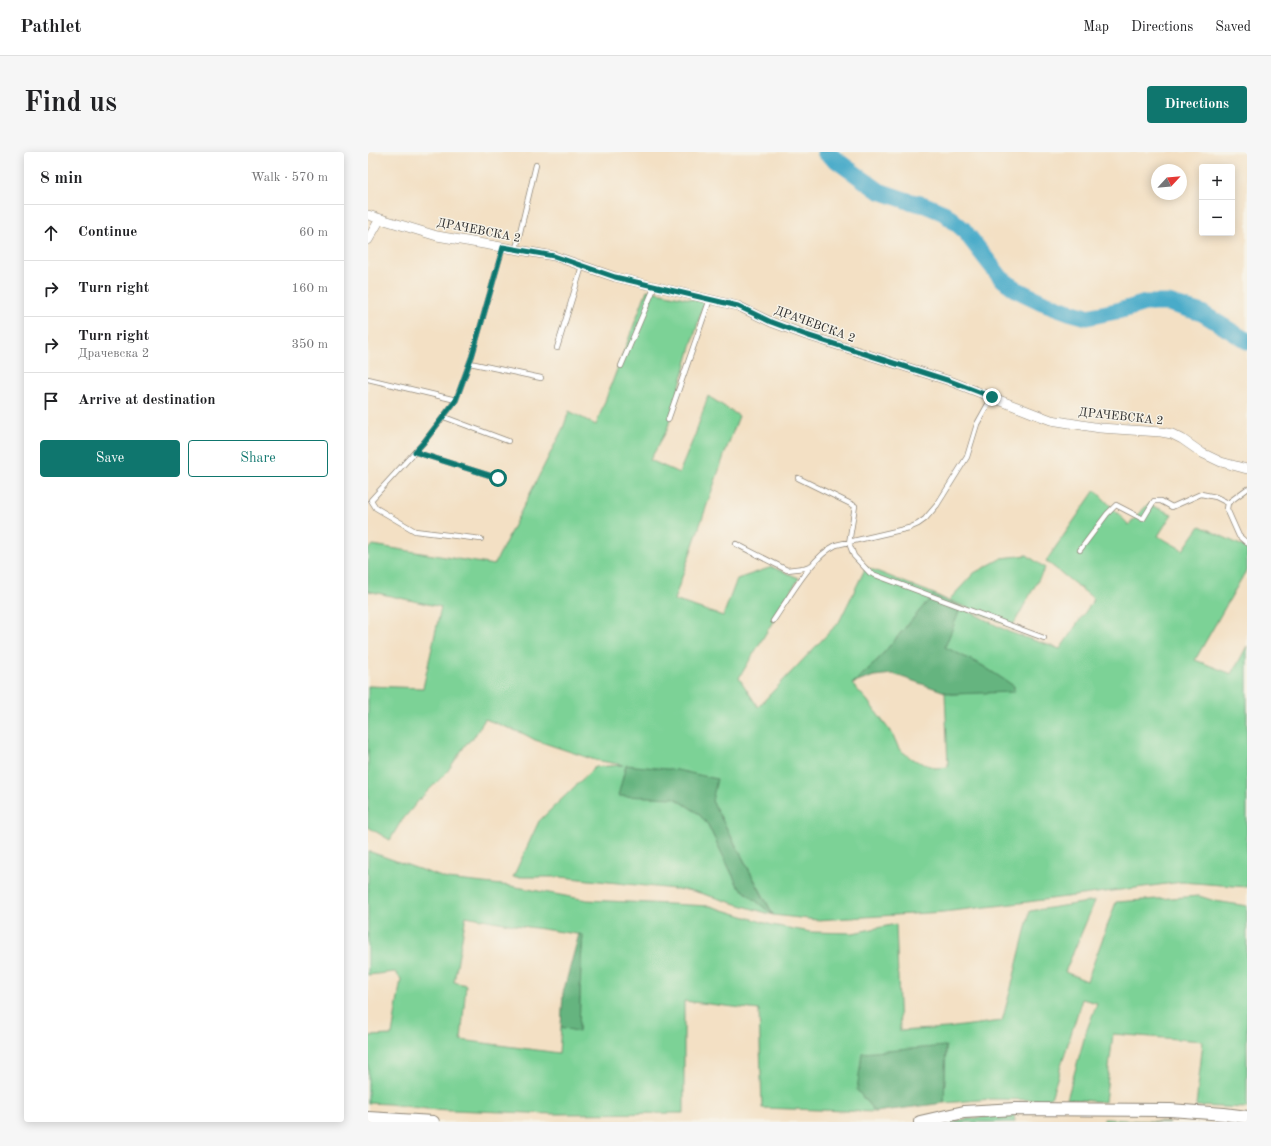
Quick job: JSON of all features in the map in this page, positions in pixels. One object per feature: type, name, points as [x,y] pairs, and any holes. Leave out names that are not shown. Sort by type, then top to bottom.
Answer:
[{"type":"street","name":"ДРАЧЕВСКА 2","points":[[368,215],[437,236],[554,256],[615,277],[738,306],[771,322],[806,335],[950,381],[1051,420],[1100,428],[1172,434],[1221,462],[1247,469]]},
{"type":"street","points":[[368,240],[380,219]]},
{"type":"street","points":[[920,1122],[964,1112],[1015,1109],[1170,1110],[1247,1117]]},
{"type":"street","points":[[368,1118],[433,1122]]},
{"type":"lane","points":[[516,249],[536,165]]},
{"type":"lane","points":[[481,539],[415,531],[376,508],[371,500],[415,452],[456,400],[470,363],[503,247]]},
{"type":"lane","points":[[556,348],[582,266]]},
{"type":"lane","points":[[621,366],[655,286]]},
{"type":"lane","points":[[668,420],[710,299]]},
{"type":"lane","points":[[470,363],[541,378]]},
{"type":"lane","points":[[368,379],[456,400]]},
{"type":"lane","points":[[773,621],[812,565],[827,550],[836,545],[909,528],[925,519],[937,505],[967,457],[977,424],[992,397]]},
{"type":"lane","points":[[444,417],[508,441]]},
{"type":"lane","points":[[415,452],[498,478]]},
{"type":"lane","points":[[798,478],[854,506],[849,543],[854,556],[870,573],[1044,638]]},
{"type":"lane","points":[[1247,489],[1228,503],[1227,510],[1239,536],[1247,543]]},
{"type":"lane","points":[[1080,550],[1107,514],[1116,505],[1143,519],[1154,501],[1161,501],[1172,507],[1201,494],[1216,497],[1228,503]]},
{"type":"lane","points":[[736,544],[787,570],[804,568],[812,565]]},
{"type":"green space","points":[[647,290],[704,302],[667,430],[650,460],[679,473],[695,435],[708,396],[739,416],[674,600],[723,616],[737,579],[772,567],[799,578],[739,678],[758,707],[839,622],[866,567],[934,594],[875,663],[852,684],[867,700],[893,735],[899,749],[912,759],[935,768],[948,767],[945,692],[951,694],[1014,691],[1013,686],[983,666],[944,647],[961,607],[1009,632],[1060,649],[1094,599],[1046,561],[1095,490],[1129,525],[1148,504],[1172,514],[1158,536],[1183,550],[1200,526],[1247,548],[1247,569],[1195,660],[1232,674],[1247,646],[1247,887],[1182,882],[943,912],[817,920],[773,915],[693,891],[561,877],[513,877],[539,821],[595,767],[623,765],[595,760],[535,740],[524,734],[485,719],[474,737],[466,744],[447,772],[419,800],[400,823],[390,840],[368,827],[368,686],[423,688],[441,607],[368,591],[368,550],[373,545],[494,565],[563,428],[569,411],[596,425]],"holes":[[[675,798],[712,801],[773,914],[738,886],[708,825],[698,813]]]},
{"type":"green space","points":[[1027,555],[1045,568],[1012,627],[949,600],[974,573],[1002,558]]},
{"type":"green space","points":[[934,594],[961,607],[945,647],[983,666],[1014,686],[1014,692],[951,694],[893,674],[874,676],[852,684],[875,663]]},
{"type":"green space","points":[[626,765],[677,770],[717,779],[712,801],[773,915],[738,886],[708,825],[698,813],[675,798],[618,796]]},
{"type":"green space","points":[[368,851],[447,879],[511,886],[587,900],[710,906],[772,925],[810,932],[853,933],[896,924],[900,1031],[947,1028],[1002,1021],[1030,911],[1095,901],[1065,972],[1087,981],[1116,902],[1199,896],[1215,901],[1247,906],[1247,1108],[1196,1106],[1203,1041],[1113,1034],[1105,1102],[1067,1099],[1086,1032],[1097,1003],[1082,999],[1051,1098],[1043,1100],[991,1099],[944,1103],[946,1046],[857,1090],[875,1112],[762,1108],[759,1010],[684,1001],[684,1113],[553,1114],[427,1109],[368,1103],[368,1036],[392,1035],[401,979],[395,972],[368,975]],"holes":[[[466,916],[583,935],[579,1031],[561,1027],[559,1053],[461,1040],[466,985],[454,982]]]},
{"type":"green space","points":[[579,934],[583,935],[579,1032],[561,1027],[563,993]]},
{"type":"green space","points":[[946,1046],[944,1103],[875,1112],[857,1090],[862,1053]]},
{"type":"green space","points":[[1014,1114],[1015,1122],[938,1122]]},
{"type":"green space","points":[[1104,1119],[1169,1122],[1104,1122]]},
{"type":"waterway","points":[[825,152],[879,191],[925,205],[944,213],[963,229],[1001,278],[1017,290],[1042,302],[1087,317],[1126,309],[1145,303],[1168,303],[1202,313],[1247,341]]},
{"type":"route","points":[[498,478],[415,452],[456,400],[472,356],[503,247],[554,256],[615,277],[738,306],[771,322],[806,335],[837,346],[912,368],[992,397]]}]
